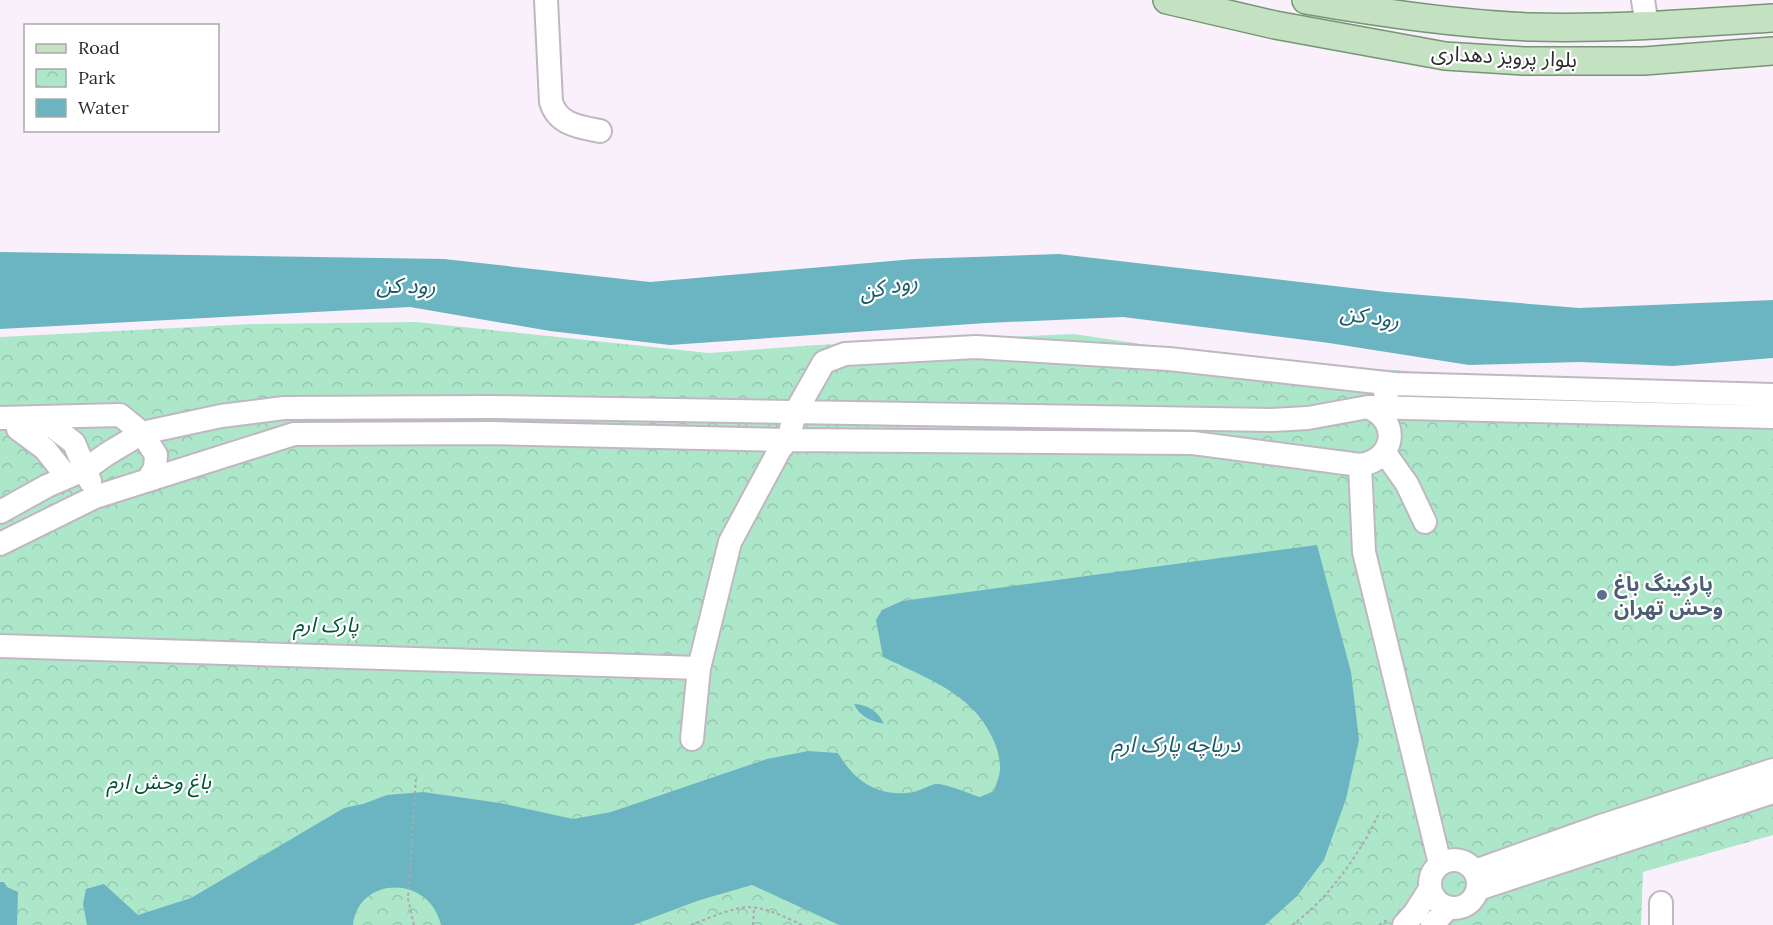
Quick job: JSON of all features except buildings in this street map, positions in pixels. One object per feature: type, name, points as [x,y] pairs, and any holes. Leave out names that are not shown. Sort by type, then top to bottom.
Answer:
[{"type":"main road","name":"بلوار پرویز دهداری","points":[[1167,0],[1275,25],[1445,56],[1524,61],[1644,61],[1773,51]]},
{"type":"main road","name":"بلوار پرویز دهداری","points":[[1306,0],[1356,9],[1531,27],[1645,13],[1773,18]]},
{"type":"lane","points":[[546,0],[553,110],[560,119],[571,124],[600,131]]},
{"type":"lane","points":[[692,740],[699,668],[730,542],[780,449],[788,440],[795,413],[824,362],[844,354],[976,347],[1169,359],[1395,384],[1773,394]]},
{"type":"lane","points":[[1368,407],[1395,384]]},
{"type":"lane","points":[[0,512],[76,472],[142,433],[221,416],[284,408],[490,407],[1272,420],[1308,418],[1368,407],[1773,417]]},
{"type":"lane","points":[[490,407],[492,433]]},
{"type":"lane","points":[[0,544],[95,497],[294,434],[492,433],[788,440],[1193,443],[1360,465],[1378,460],[1385,453],[1389,444],[1390,434],[1383,416],[1368,407]]},
{"type":"lane","points":[[6,426],[120,416],[142,433],[156,455],[155,468],[148,480]]},
{"type":"lane","points":[[52,422],[68,425],[85,438],[76,472]]},
{"type":"lane","points":[[180,425],[165,446],[165,454],[169,461],[184,469]]},
{"type":"lane","points":[[6,426],[37,431],[57,444],[95,497]]},
{"type":"lane","points":[[1385,453],[1403,477],[1425,522]]},
{"type":"lane","points":[[1360,465],[1364,552],[1440,864]]},
{"type":"lane","points":[[0,646],[699,668]]},
{"type":"lane","points":[[1477,880],[1598,826],[1773,770]]},
{"type":"lane","points":[[1477,880],[1773,792]]},
{"type":"lane","points":[[1404,925],[1430,888],[1432,875],[1440,864],[1457,860],[1467,863],[1477,880],[1470,903],[1456,909],[1448,908],[1436,901],[1430,888]]},
{"type":"lane","points":[[1432,925],[1448,908]]},
{"type":"path","points":[[414,925],[408,899],[416,777]]},
{"type":"path","points":[[1292,925],[1336,884],[1369,834],[1380,812]]},
{"type":"path","points":[[691,925],[741,907],[782,916],[802,925]]},
{"type":"path","points":[[753,925],[754,909]]},
{"type":"green space","name":"پارک ارم","points":[[416,322],[709,353],[816,345],[1074,334],[1274,364],[1395,370],[1643,391],[1773,384],[1773,835],[1643,872],[1641,925],[0,925],[0,337],[252,324]]},
{"type":"water","name":"رود کن","points":[[0,252],[444,259],[650,282],[914,259],[1059,254],[1386,292],[1579,308],[1773,300],[1773,358],[1673,366],[1580,362],[1469,365],[1329,343],[1123,317],[986,323],[670,345],[550,331],[410,307],[0,329]]},
{"type":"water","name":"دریاچه پارک ارم","points":[[1317,545],[1351,672],[1359,740],[1346,799],[1324,860],[1297,896],[1265,925],[839,925],[752,885],[700,900],[633,925],[441,925],[434,908],[423,897],[409,890],[394,888],[380,890],[367,897],[358,909],[353,925],[87,925],[83,904],[86,889],[104,884],[138,915],[191,898],[344,808],[387,795],[423,792],[500,803],[573,819],[611,812],[767,759],[808,751],[838,753],[860,780],[869,786],[890,793],[914,792],[940,784],[980,797],[994,791],[999,774],[999,756],[992,737],[972,708],[959,697],[883,657],[876,620],[882,610],[902,601]]},
{"type":"water","points":[[854,704],[872,709],[884,724],[866,718]]},
{"type":"water","points":[[0,882],[4,882],[7,887],[18,892],[17,925],[0,925]]},
{"type":"place","name":"پارکینگ باغ وحش تهران","points":[[1602,595]]},
{"type":"park label","name":"باغ وحش ارم","points":[[159,781]]}]
